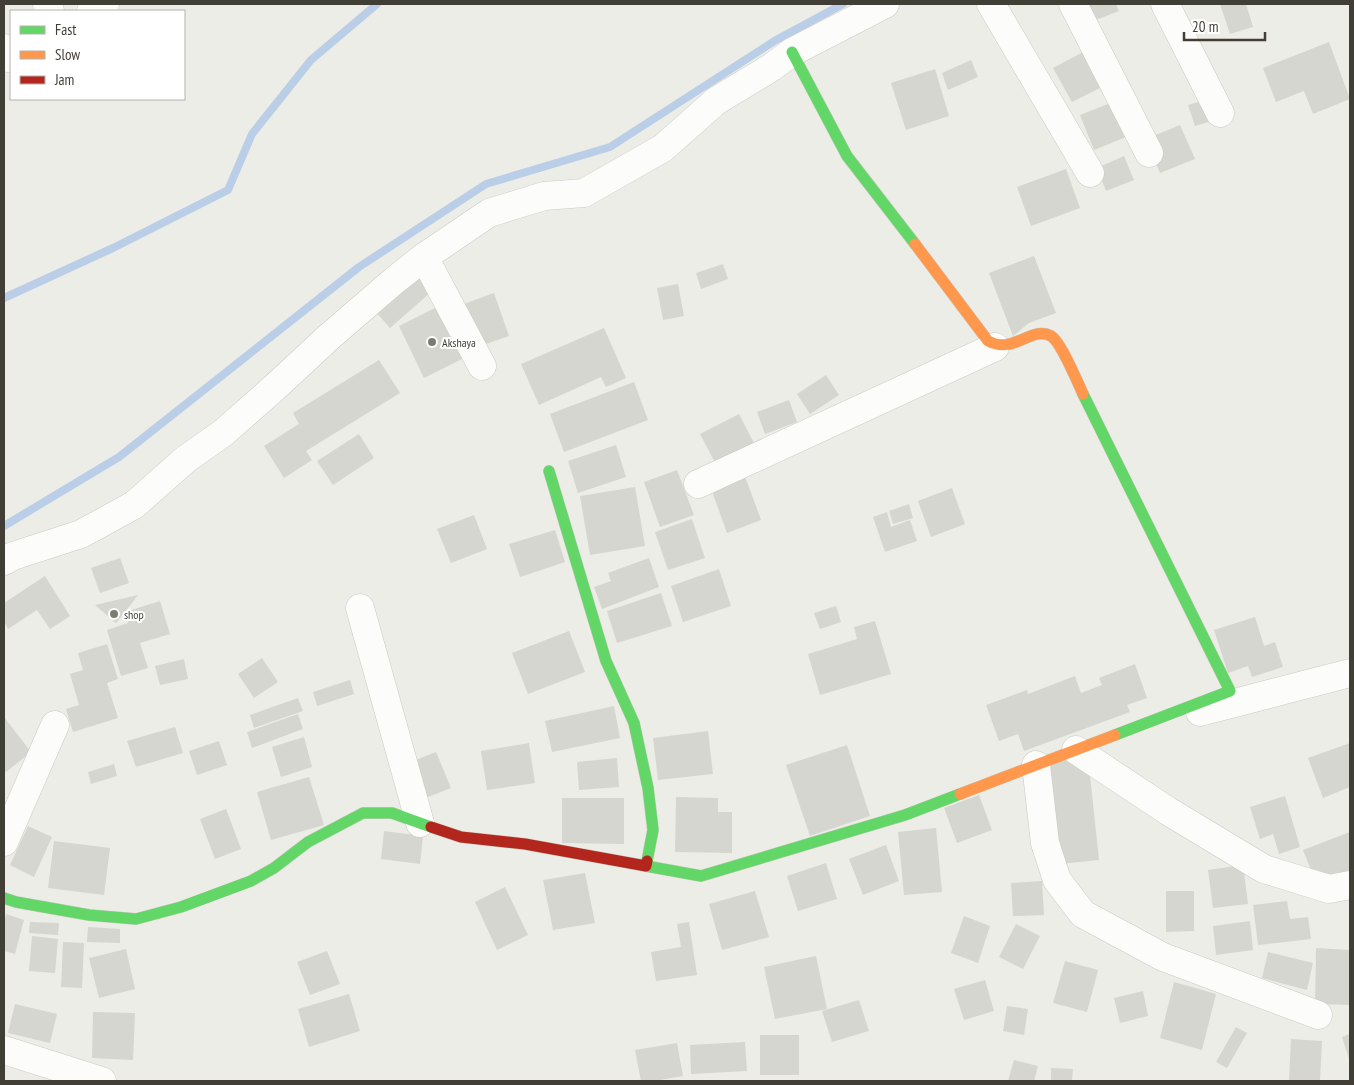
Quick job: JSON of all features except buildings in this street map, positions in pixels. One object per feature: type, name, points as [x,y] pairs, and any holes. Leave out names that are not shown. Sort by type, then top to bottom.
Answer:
[{"type":"street","points":[[93,10],[105,4]]},
{"type":"street","points":[[4,561],[13,556],[81,534],[134,505],[186,459],[223,433],[330,336],[424,257],[488,213],[544,196],[584,193],[663,148],[716,101],[772,67],[792,52],[884,4]]},
{"type":"street","points":[[991,4],[1090,173]]},
{"type":"street","points":[[1073,4],[1149,154]]},
{"type":"street","points":[[1165,4],[1220,113]]},
{"type":"street","points":[[792,52],[847,156],[988,341],[995,347]]},
{"type":"street","points":[[424,257],[482,366]]},
{"type":"street","points":[[4,898],[16,902],[89,915],[136,919],[181,907],[251,881],[274,868],[308,842],[363,813],[392,813],[461,837],[525,844],[701,876],[905,815],[1230,691],[1061,348],[1052,337],[1042,333],[1006,346],[995,347],[698,484]]},
{"type":"street","points":[[548,471],[574,548],[606,661],[634,723],[648,788],[653,830],[646,866]]},
{"type":"street","points":[[360,608],[420,823]]},
{"type":"street","points":[[1121,732],[1350,673]]},
{"type":"street","points":[[4,842],[55,725]]},
{"type":"street","points":[[1076,750],[1168,811],[1264,869],[1329,889],[1350,885]]},
{"type":"street","points":[[1036,765],[1045,843],[1058,880],[1083,914],[1163,957],[1318,1015]]},
{"type":"street","points":[[4,1050],[102,1081]]},
{"type":"waterway","points":[[4,298],[113,248],[228,190],[252,134],[311,60],[377,4]]},
{"type":"waterway","points":[[4,526],[119,457],[359,267],[486,184],[610,147],[776,40],[843,4]]},
{"type":"traffic: fast","points":[[792,52],[847,156],[915,244]]},
{"type":"traffic: fast","points":[[1083,394],[1230,691],[1115,735]]},
{"type":"traffic: fast","points":[[549,471],[606,661],[634,723],[648,788],[653,830],[647,861]]},
{"type":"traffic: fast","points":[[646,866],[701,876],[905,815],[960,794]]},
{"type":"traffic: fast","points":[[4,898],[16,902],[89,915],[136,919],[181,907],[251,881],[274,868],[308,842],[363,813],[392,813],[431,827]]},
{"type":"traffic: slow","points":[[915,244],[988,341],[1006,345],[1037,334],[1051,336],[1064,354],[1083,394]]},
{"type":"traffic: slow","points":[[960,794],[1115,735]]},
{"type":"traffic: jam","points":[[431,827],[461,837],[525,844],[646,866],[647,861]]},
{"type":"place","name":"Akshaya","points":[[432,342]]},
{"type":"place","name":"shop","points":[[114,614]]}]
